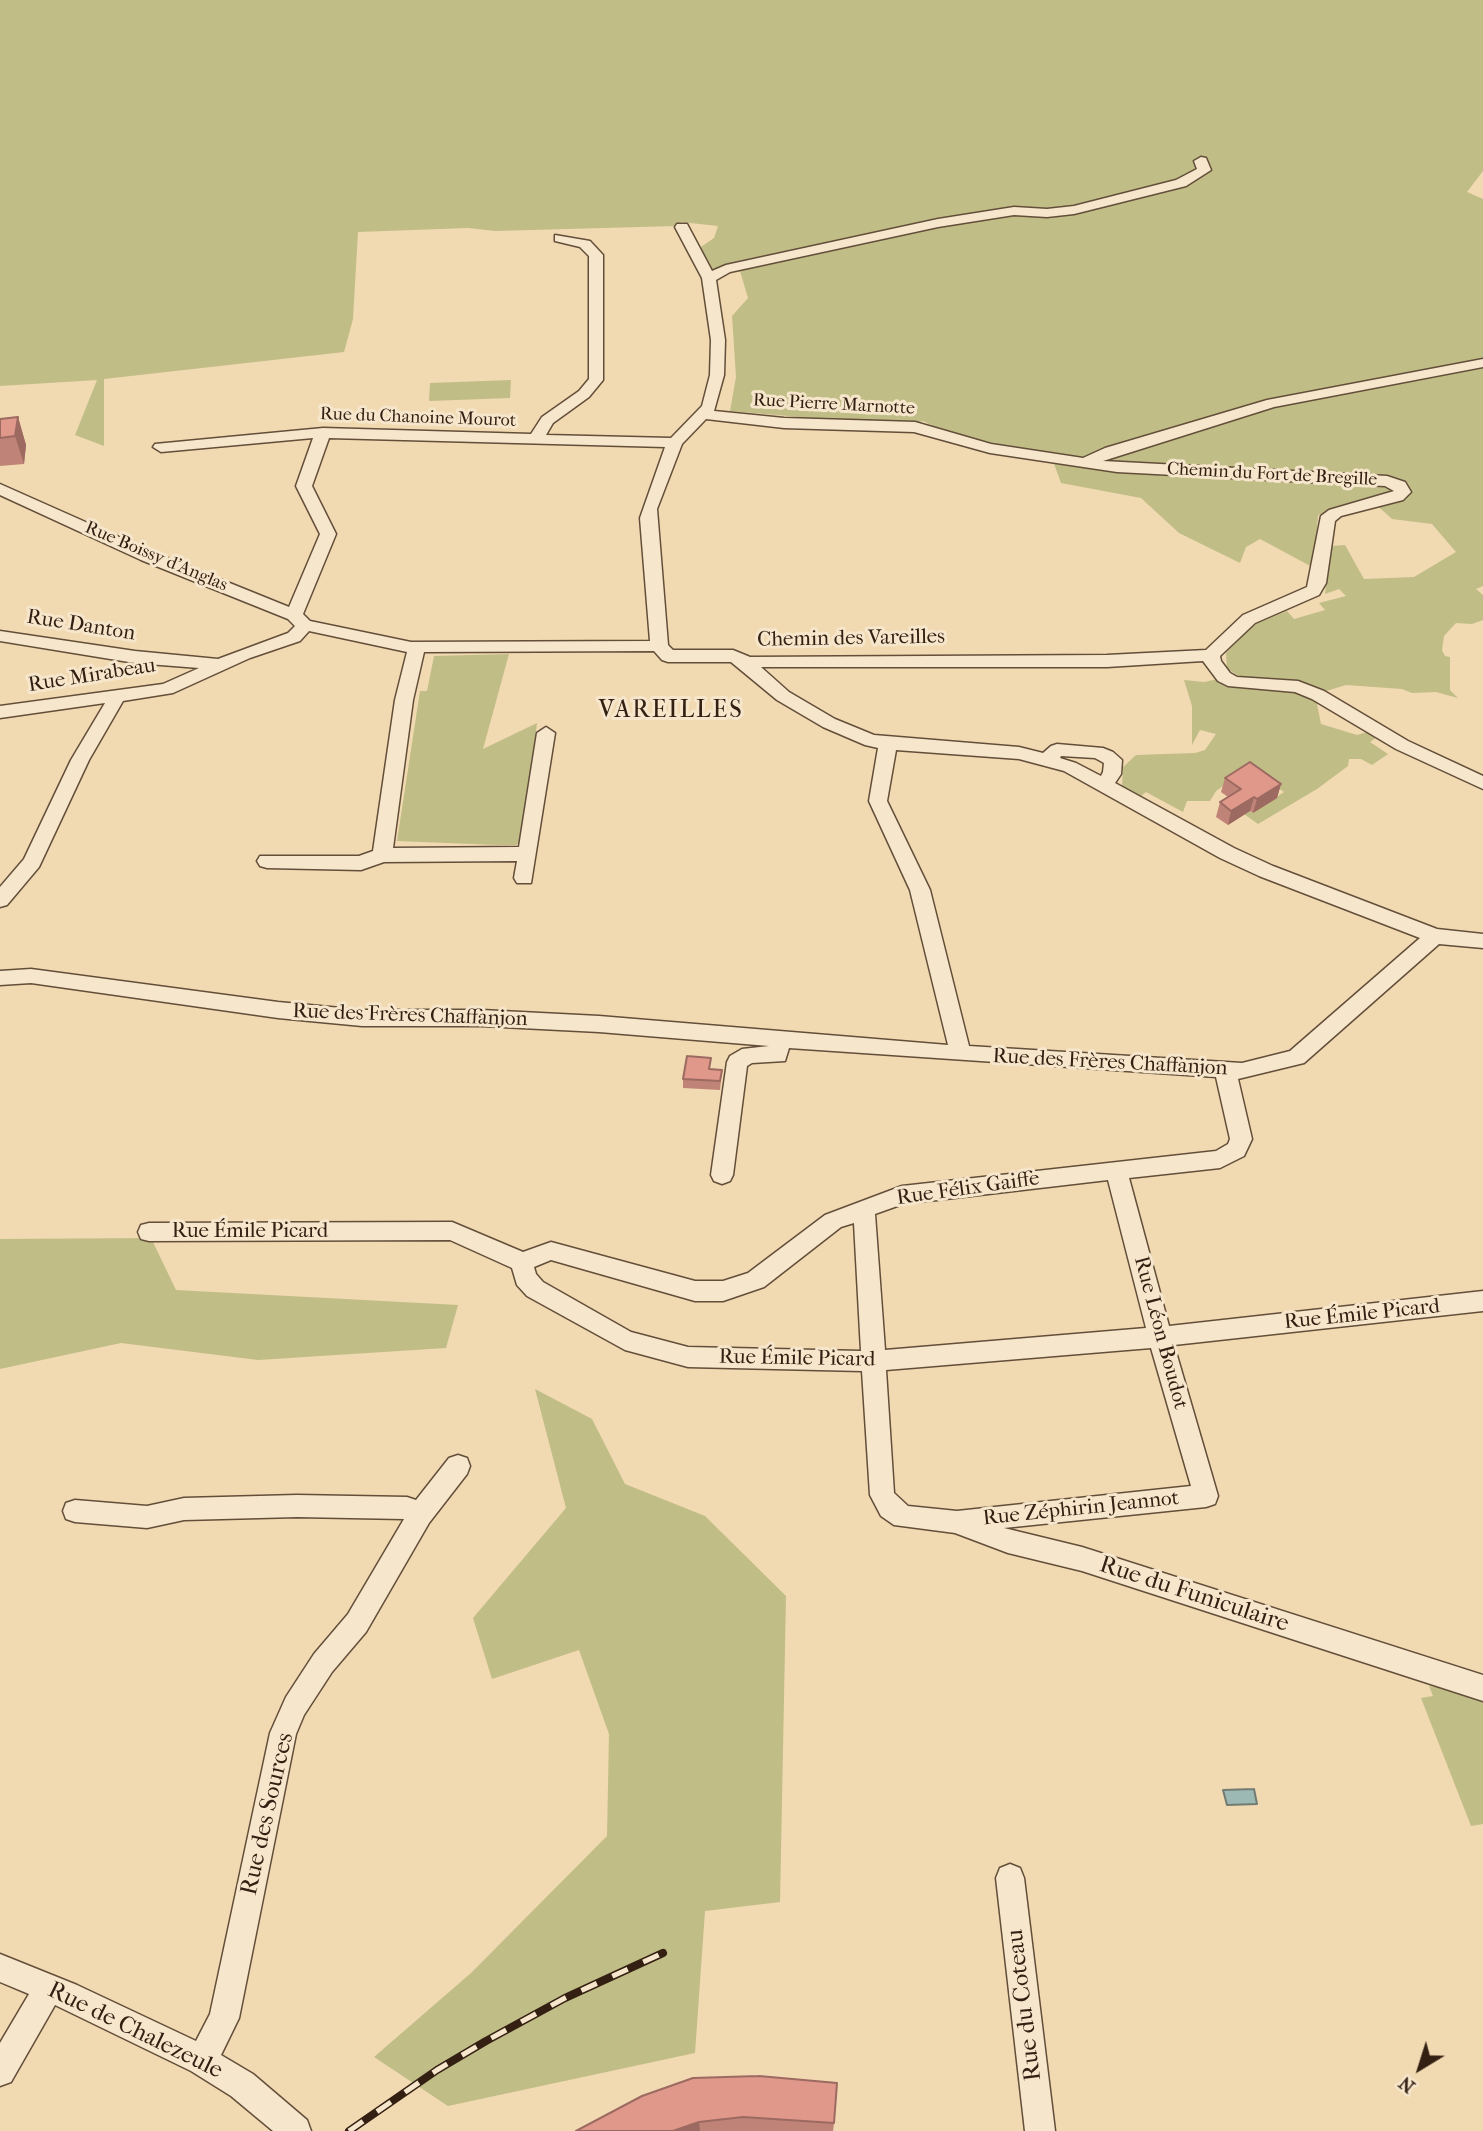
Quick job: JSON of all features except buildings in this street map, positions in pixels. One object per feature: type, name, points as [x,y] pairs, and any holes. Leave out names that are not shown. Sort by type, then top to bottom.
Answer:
[{"type":"street","points":[[709,278],[726,270],[938,223],[1014,211],[1074,210],[1109,202],[1189,180],[1204,170],[1201,161]]},
{"type":"street","points":[[659,646],[648,518],[674,443],[704,414],[717,376],[718,354],[709,278],[682,227]]},
{"type":"street","points":[[535,440],[547,420],[584,394],[596,380],[596,256],[585,244],[560,238]]},
{"type":"street","name":"Chemin du Fort de Bregille","points":[[1084,463],[1111,451],[1272,403],[1483,363]]},
{"type":"street","name":"Rue Pierre Marnotte","points":[[704,414],[794,424],[915,427],[990,448],[1084,463]]},
{"type":"street","points":[[299,627],[328,534],[304,486],[323,433]]},
{"type":"street","name":"Rue du Chanoine Mourot","points":[[161,447],[323,433],[674,443]]},
{"type":"street","name":"Chemin du Fort de Bregille","points":[[1084,463],[1387,481],[1395,482],[1403,488],[1402,495],[1397,497],[1331,516],[1326,522],[1318,583],[1314,591],[1249,620],[1211,655]]},
{"type":"street","name":"Rue Boissy d'Anglas","points":[[0,489],[299,627]]},
{"type":"street","name":"Chemin des Vareilles","points":[[299,627],[417,648],[659,646],[668,656],[733,656],[746,663],[773,660],[1107,661],[1211,655]]},
{"type":"street","name":"Rue Mirabeau","points":[[0,712],[114,698],[167,688],[267,645],[299,627]]},
{"type":"street","name":"Rue Danton","points":[[0,636],[219,666]]},
{"type":"street","points":[[382,855],[404,700],[417,648]]},
{"type":"street","points":[[1211,655],[1212,662],[1220,672],[1234,682],[1298,687],[1318,695],[1402,745],[1483,783]]},
{"type":"street","name":"Rue Danton","points":[[156,659],[172,667],[173,681],[167,688]]},
{"type":"street","points":[[746,663],[769,687],[854,736],[888,744],[1019,753],[1048,759],[1104,784],[1227,853],[1266,871],[1435,936],[1483,941]]},
{"type":"street","points":[[0,900],[32,862],[80,760],[114,704],[114,698]]},
{"type":"street","points":[[524,878],[546,733]]},
{"type":"street","points":[[888,744],[878,801],[920,890],[961,1054]]},
{"type":"street","points":[[1048,759],[1057,750],[1097,752],[1107,756],[1113,760],[1114,767],[1104,784]]},
{"type":"street","points":[[267,862],[361,863],[382,855],[528,854]]},
{"type":"street","name":"Rue des Frères Chaffanjon","points":[[0,978],[31,976],[278,1010],[362,1018],[482,1018],[586,1023],[961,1054],[1242,1071],[1297,1057],[1435,936]]},
{"type":"street","points":[[722,1175],[737,1062],[749,1055],[778,1055],[780,1040]]},
{"type":"street","name":"Rue Félix Gaiffe","points":[[522,1262],[551,1251],[695,1291],[723,1291],[756,1280],[833,1221],[902,1195],[1220,1159],[1236,1150],[1241,1139],[1225,1070]]},
{"type":"street","name":"Rue Léon Boudot","points":[[1116,1169],[1160,1337],[1206,1496]]},
{"type":"street","points":[[864,1209],[876,1361]]},
{"type":"street","name":"Rue Émile Picard","points":[[149,1232],[452,1231],[522,1262],[525,1278],[535,1289],[625,1339],[688,1357],[876,1361],[1160,1337],[1483,1301]]},
{"type":"street","name":"Rue du Funiculaire","points":[[876,1361],[882,1495],[890,1508],[903,1517],[955,1522],[1008,1541],[1082,1559],[1483,1688]]},
{"type":"street","name":"Rue des Sources","points":[[202,2060],[224,2018],[283,1733],[295,1706],[323,1663],[357,1623],[421,1515],[458,1466]]},
{"type":"street","name":"Rue Zéphirin Jeannot","points":[[955,1522],[1206,1496]]},
{"type":"street","points":[[75,1511],[147,1517],[184,1509],[296,1506],[407,1508],[421,1515]]},
{"type":"street","name":"Rue du Coteau","points":[[1010,1878],[1040,2131]]},
{"type":"street","name":"Rue de Chalezeule","points":[[0,1968],[49,1987],[202,2060],[242,2085],[296,2131]]},
{"type":"street","points":[[0,2071],[49,1987]]},
{"type":"shaded area","points":[[0,0],[1483,0],[1483,171],[1467,192],[1483,199],[1483,586],[1476,589],[1483,595],[1483,620],[1472,624],[1456,623],[1444,636],[1442,650],[1445,656],[1450,657],[1450,690],[1458,698],[1436,692],[1412,693],[1402,689],[1346,685],[1323,692],[1240,677],[1227,668],[1226,653],[1246,631],[1258,623],[1287,611],[1294,619],[1325,610],[1319,603],[1346,596],[1339,589],[1325,594],[1330,546],[1345,545],[1364,579],[1414,577],[1456,552],[1432,524],[1392,519],[1371,500],[1318,515],[1314,568],[1260,539],[1246,547],[1240,563],[1179,533],[1141,498],[1061,483],[1053,461],[956,437],[923,421],[905,426],[730,411],[736,377],[732,316],[748,298],[740,271],[715,276],[698,249],[714,238],[718,226],[681,222],[676,226],[358,232],[353,319],[344,352],[104,379],[104,446],[75,435],[97,380],[0,386]]},
{"type":"shaded area","points":[[511,380],[510,398],[429,401],[430,383]]},
{"type":"shaded area","points":[[509,654],[483,749],[537,723],[522,841],[516,845],[497,845],[397,841],[420,691],[427,691],[434,656]]},
{"type":"shaded area","points":[[1218,679],[1244,688],[1290,689],[1316,699],[1321,724],[1357,735],[1367,732],[1377,737],[1370,742],[1388,754],[1372,765],[1361,759],[1349,759],[1348,766],[1317,789],[1258,824],[1244,814],[1250,811],[1253,813],[1284,792],[1249,768],[1216,791],[1210,801],[1187,801],[1183,812],[1146,792],[1140,797],[1122,787],[1123,767],[1136,755],[1195,753],[1205,750],[1216,734],[1200,730],[1192,745],[1192,706],[1184,680],[1204,682]]},
{"type":"shaded area","points":[[151,1238],[176,1290],[458,1305],[446,1348],[258,1360],[121,1343],[0,1369],[0,1239]]},
{"type":"shaded area","points":[[535,1389],[592,1419],[625,1484],[705,1516],[786,1596],[780,1902],[705,1911],[695,2053],[448,2106],[374,2057],[471,1973],[607,1836],[609,1734],[579,1650],[492,1679],[473,1618],[566,1508]]},
{"type":"shaded area","points":[[1429,1686],[1465,1689],[1483,1696],[1483,1824],[1471,1826],[1421,1698],[1433,1696]]},
{"type":"water","points":[[1254,1789],[1257,1804],[1227,1805],[1223,1790]]},
{"type":"railway","points":[[349,2131],[437,2070],[486,2041],[565,1998],[663,1953]]},
{"type":"district","name":"VAREILLES","points":[[671,711]]}]
